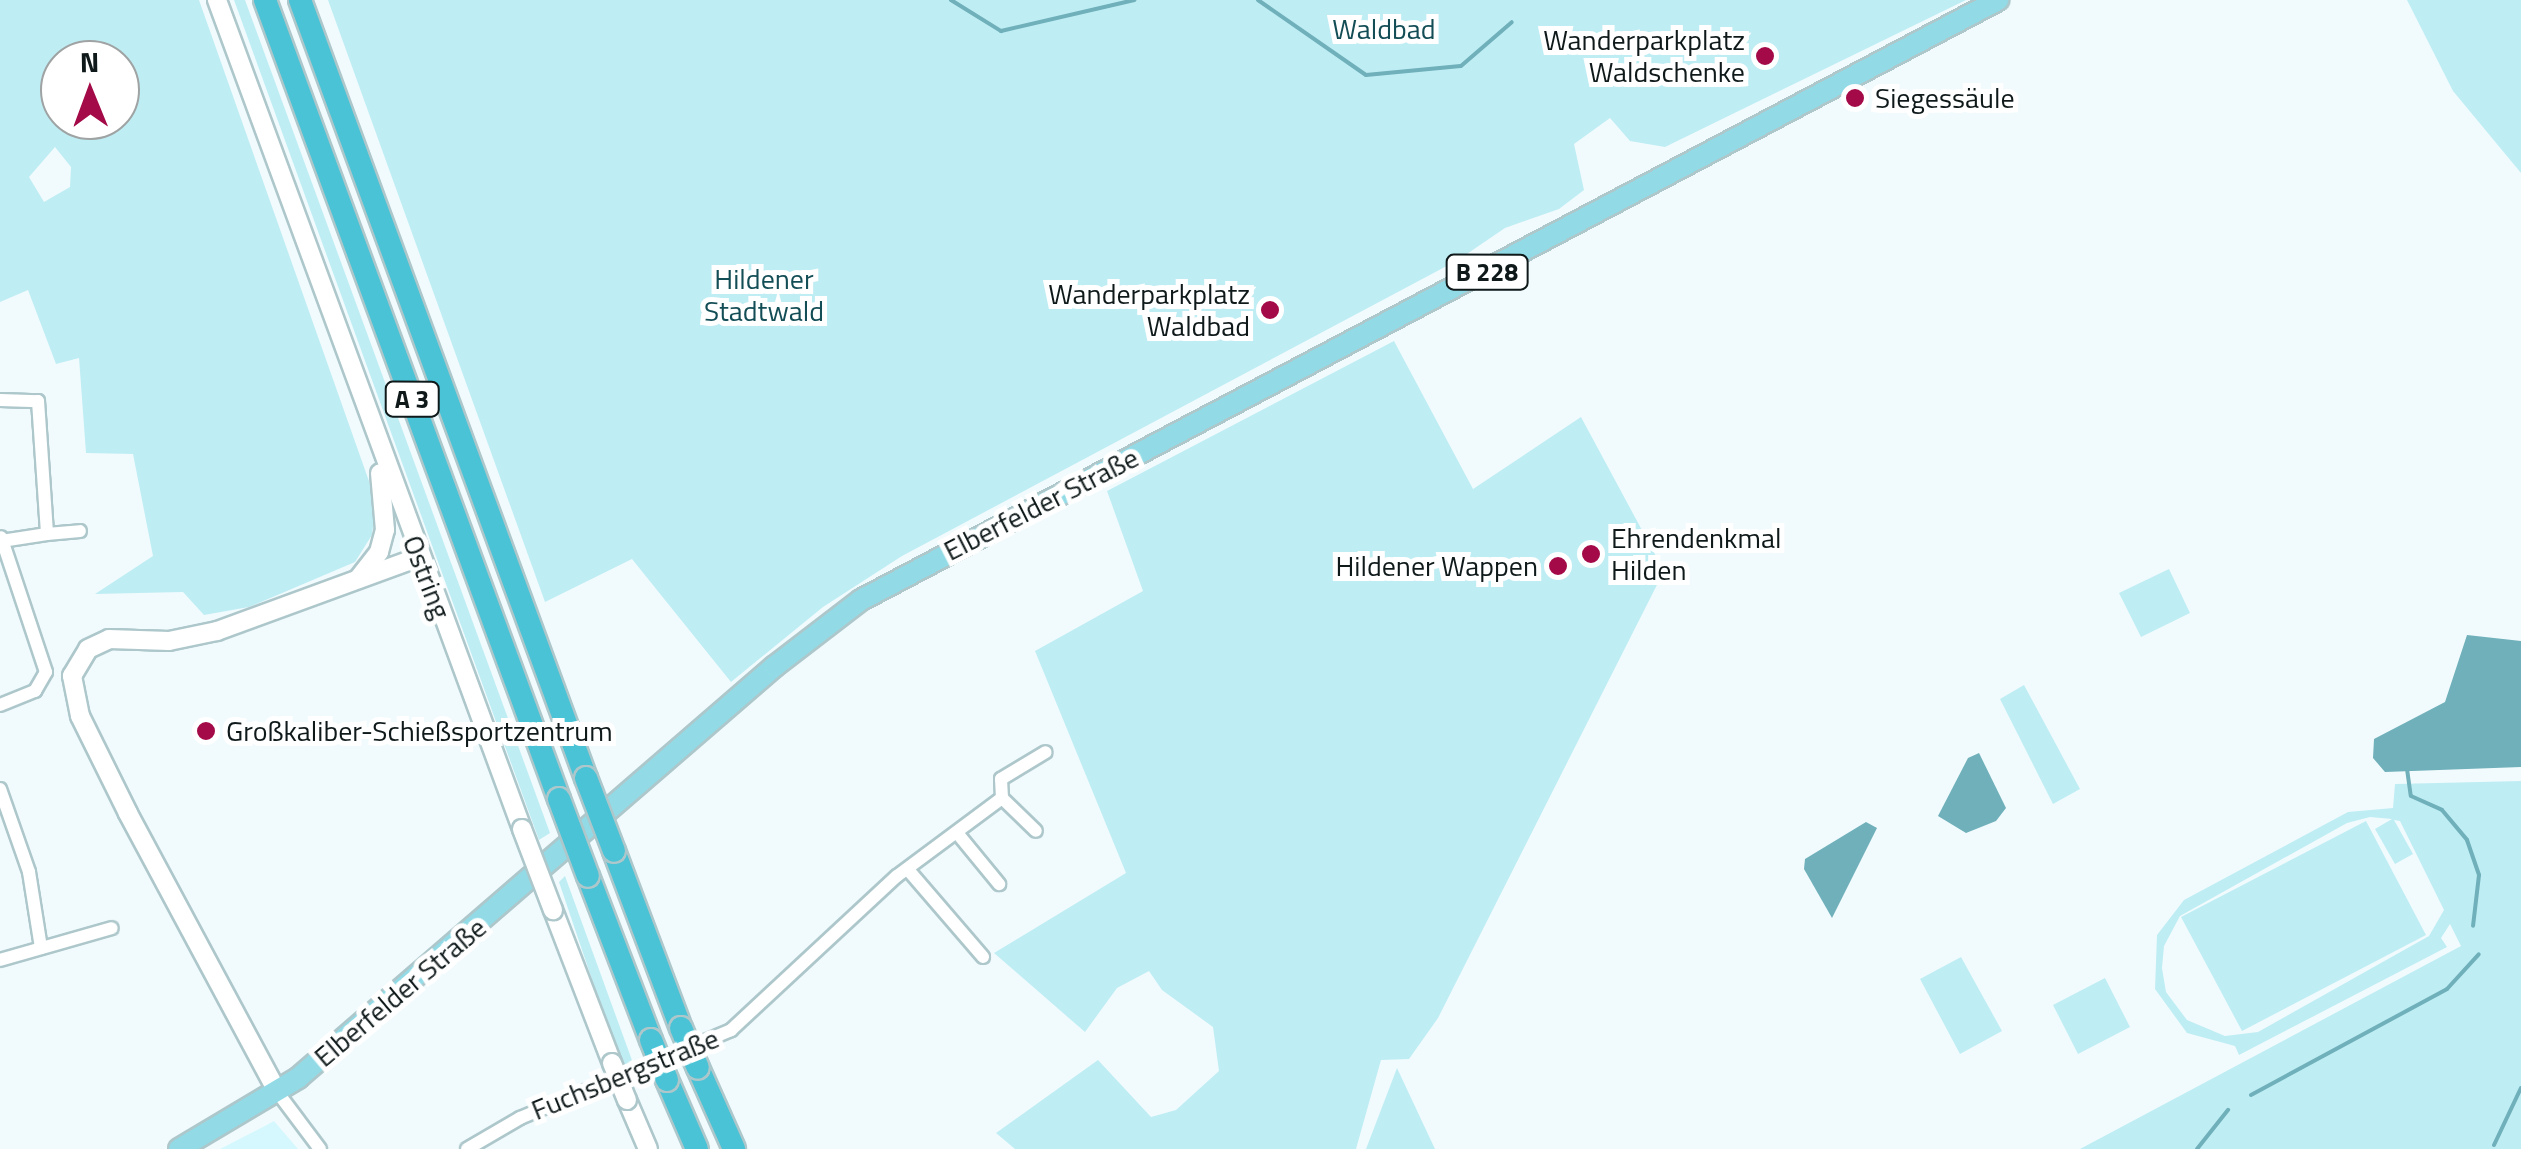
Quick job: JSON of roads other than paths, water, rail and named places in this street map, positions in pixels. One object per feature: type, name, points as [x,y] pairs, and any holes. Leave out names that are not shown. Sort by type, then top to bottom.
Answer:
[{"type":"highway","name":"A 3","points":[[265,0],[559,799],[697,1149]]},
{"type":"highway","name":"A 3","points":[[300,0],[586,778],[682,1028],[734,1149]]},
{"type":"main road","name":"Ostring","points":[[217,0],[377,448],[648,1149]]},
{"type":"main road","name":"Elberfelder Straße","points":[[180,1149],[278,1093],[861,600],[1998,0]]},
{"type":"main road","points":[[356,581],[379,552],[385,530],[377,448]]},
{"type":"main road","points":[[278,1093],[120,797],[80,716],[72,676],[88,650],[109,638],[170,640],[217,631],[419,557]]},
{"type":"street","points":[[0,400],[38,401],[47,534]]},
{"type":"street","points":[[0,705],[35,691],[46,672],[1,538],[80,531]]},
{"type":"street","name":"Fuchsbergstraße","points":[[467,1149],[569,1096],[709,1044],[897,876],[910,872],[1002,798],[1002,779],[1046,752]]},
{"type":"street","points":[[0,789],[29,872],[41,948]]},
{"type":"street","points":[[1002,798],[1036,831]]},
{"type":"street","points":[[958,834],[998,884]]},
{"type":"street","points":[[910,872],[983,957]]},
{"type":"street","points":[[0,960],[112,928]]},
{"type":"street","points":[[278,1093],[320,1149]]},
{"type":"waterway","points":[[951,0],[1001,31],[1134,0]]},
{"type":"waterway","points":[[1258,0],[1366,75],[1461,66],[1512,22]]},
{"type":"waterway","points":[[2407,769],[2411,796],[2442,810],[2467,840],[2479,875],[2473,926]]},
{"type":"waterway","points":[[2251,1095],[2447,989],[2479,954]]},
{"type":"waterway","points":[[2494,1145],[2521,1088]]},
{"type":"waterway","points":[[2197,1149],[2228,1110]]},
{"type":"place","name":"Wanderparkplatz Waldschenke","points":[[1765,56]]},
{"type":"place","name":"Siegessäule","points":[[1855,98]]},
{"type":"place","name":"Wanderparkplatz Waldbad","points":[[1270,310]]},
{"type":"place","name":"Ehrendenkmal Hilden","points":[[1591,554]]},
{"type":"place","name":"Hildener Wappen","points":[[1558,566]]},
{"type":"place","name":"Großkaliber-Schießsportzentrum","points":[[206,731]]},
{"type":"park label","name":"Waldbad","points":[[1384,29]]},
{"type":"park label","name":"Hildener Stadtwald","points":[[764,295]]}]
